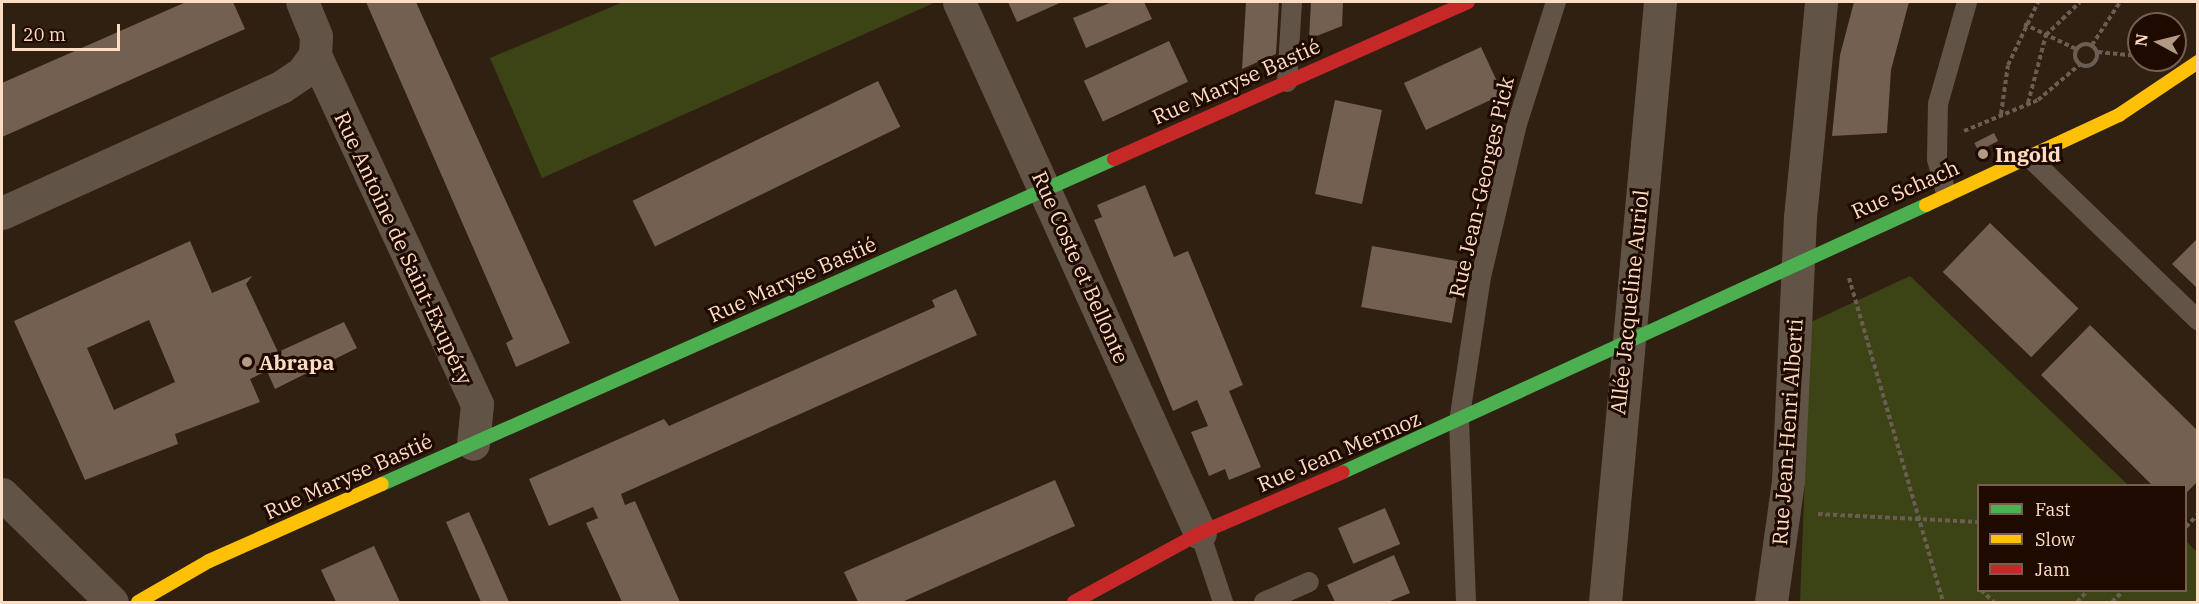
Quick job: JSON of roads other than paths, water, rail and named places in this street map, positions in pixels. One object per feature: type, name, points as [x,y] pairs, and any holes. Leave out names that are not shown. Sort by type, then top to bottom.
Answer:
[{"type":"street","name":"Rue Antoine de Saint-Exupéry","points":[[302,2],[316,36],[315,55],[477,404],[473,444]]},
{"type":"street","name":"Rue Coste et Bellonte","points":[[959,2],[1046,189],[1200,533]]},
{"type":"street","name":"Rue Maryse Bastié","points":[[138,603],[209,561],[1468,2]]},
{"type":"street","name":"Allée Jacqueline Auriol","points":[[1605,603],[1625,344],[1660,2]]},
{"type":"street","name":"Rue Jean-Henri Alberti","points":[[1771,603],[1785,512],[1798,261],[1821,2]]},
{"type":"street","points":[[2,213],[281,87],[315,55]]},
{"type":"street","name":"Rue Schach","points":[[1625,344],[1798,261],[2119,115],[2190,68]]},
{"type":"street","name":"Rue Jean Mermoz","points":[[1074,603],[1200,533],[1459,422],[1625,344]]},
{"type":"street","points":[[2,494],[112,603]]},
{"type":"lane","points":[[1287,82],[1292,2]]},
{"type":"lane","name":"Rue Jean-Georges Pick","points":[[1466,603],[1459,422],[1496,210],[1556,2]]},
{"type":"lane","points":[[1946,193],[1936,144],[1948,55],[1967,2]]},
{"type":"lane","points":[[2190,68],[2198,89]]},
{"type":"lane","points":[[2029,157],[2198,320]]},
{"type":"lane","points":[[1200,533],[1223,603]]},
{"type":"lane","points":[[1264,603],[1309,582]]},
{"type":"place","name":"Ingold","points":[[1983,154]]},
{"type":"place","name":"Abrapa","points":[[247,362]]}]
